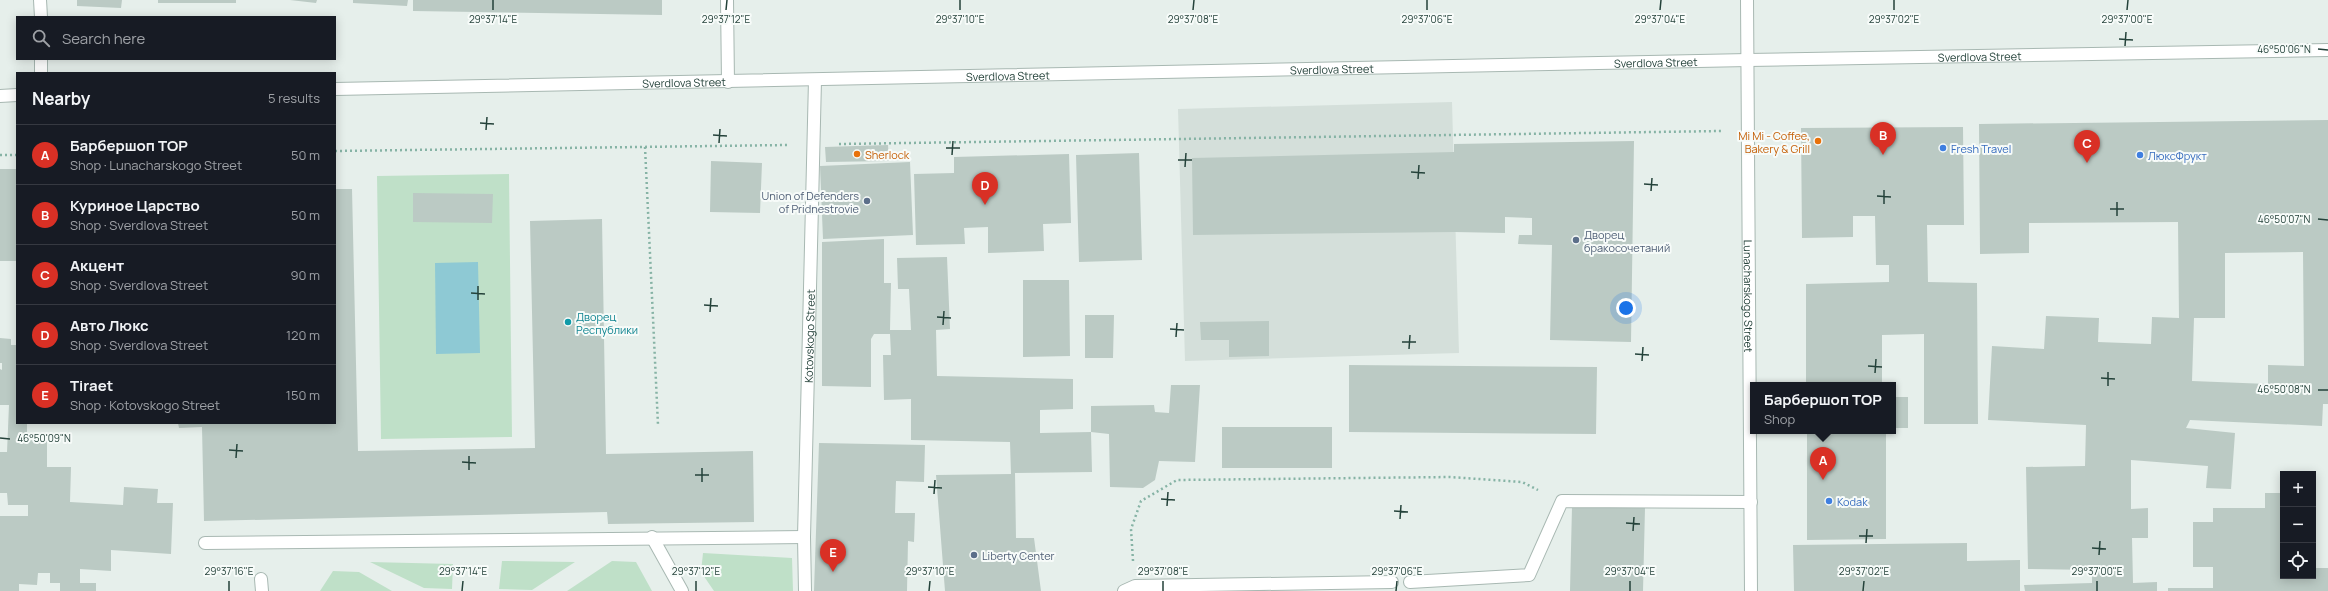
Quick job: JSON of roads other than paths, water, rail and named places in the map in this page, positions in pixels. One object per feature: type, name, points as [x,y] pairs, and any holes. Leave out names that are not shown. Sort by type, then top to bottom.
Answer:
[{"type":"street","points":[[40,0],[41,16]]},
{"type":"street","points":[[727,0],[728,82]]},
{"type":"street","name":"Lunacharskogo Street","points":[[1747,0],[1750,382]]},
{"type":"street","name":"Sverdlova Street","points":[[336,89],[1748,60],[2328,50]]},
{"type":"street","points":[[41,60],[41,72]]},
{"type":"street","name":"Kotovskogo Street","points":[[805,591],[804,537],[815,80]]},
{"type":"street","points":[[0,96],[16,95]]},
{"type":"street","name":"Lunacharskogo Street","points":[[1750,434],[1751,591]]},
{"type":"street","points":[[1410,582],[1529,575],[1562,501],[1751,502]]},
{"type":"street","points":[[205,542],[652,537],[804,537]]},
{"type":"street","points":[[652,537],[682,591]]},
{"type":"street","points":[[261,578],[262,591]]},
{"type":"street","points":[[1124,591],[1135,586],[1392,582]]},
{"type":"water","points":[[478,262],[480,353],[436,354],[435,263]]},
{"type":"place","name":"Mi Mi - Coffee, Bakery & Grill","points":[[1818,141]]},
{"type":"place","name":"Fresh Travel","points":[[1943,148]]},
{"type":"place","name":"Sherlock","points":[[857,154]]},
{"type":"place","name":"Куриное Царство","points":[[1883,155]]},
{"type":"place","name":"ЛюксФрукт","points":[[2140,155]]},
{"type":"place","name":"Акцент","points":[[2087,163]]},
{"type":"place","name":"Union of Defenders of Pridnestrovie","points":[[867,201]]},
{"type":"place","name":"Авто Люкс","points":[[985,205]]},
{"type":"place","name":"Дворец бракосочетаний","points":[[1576,240]]},
{"type":"place","name":"Дворец Республики","points":[[568,322]]},
{"type":"place","name":"Барбершоп ТОР","points":[[1823,480]]},
{"type":"place","name":"Kodak","points":[[1829,501]]},
{"type":"place","name":"Liberty Center","points":[[974,555]]},
{"type":"place","name":"Tiraet","points":[[833,572]]}]
